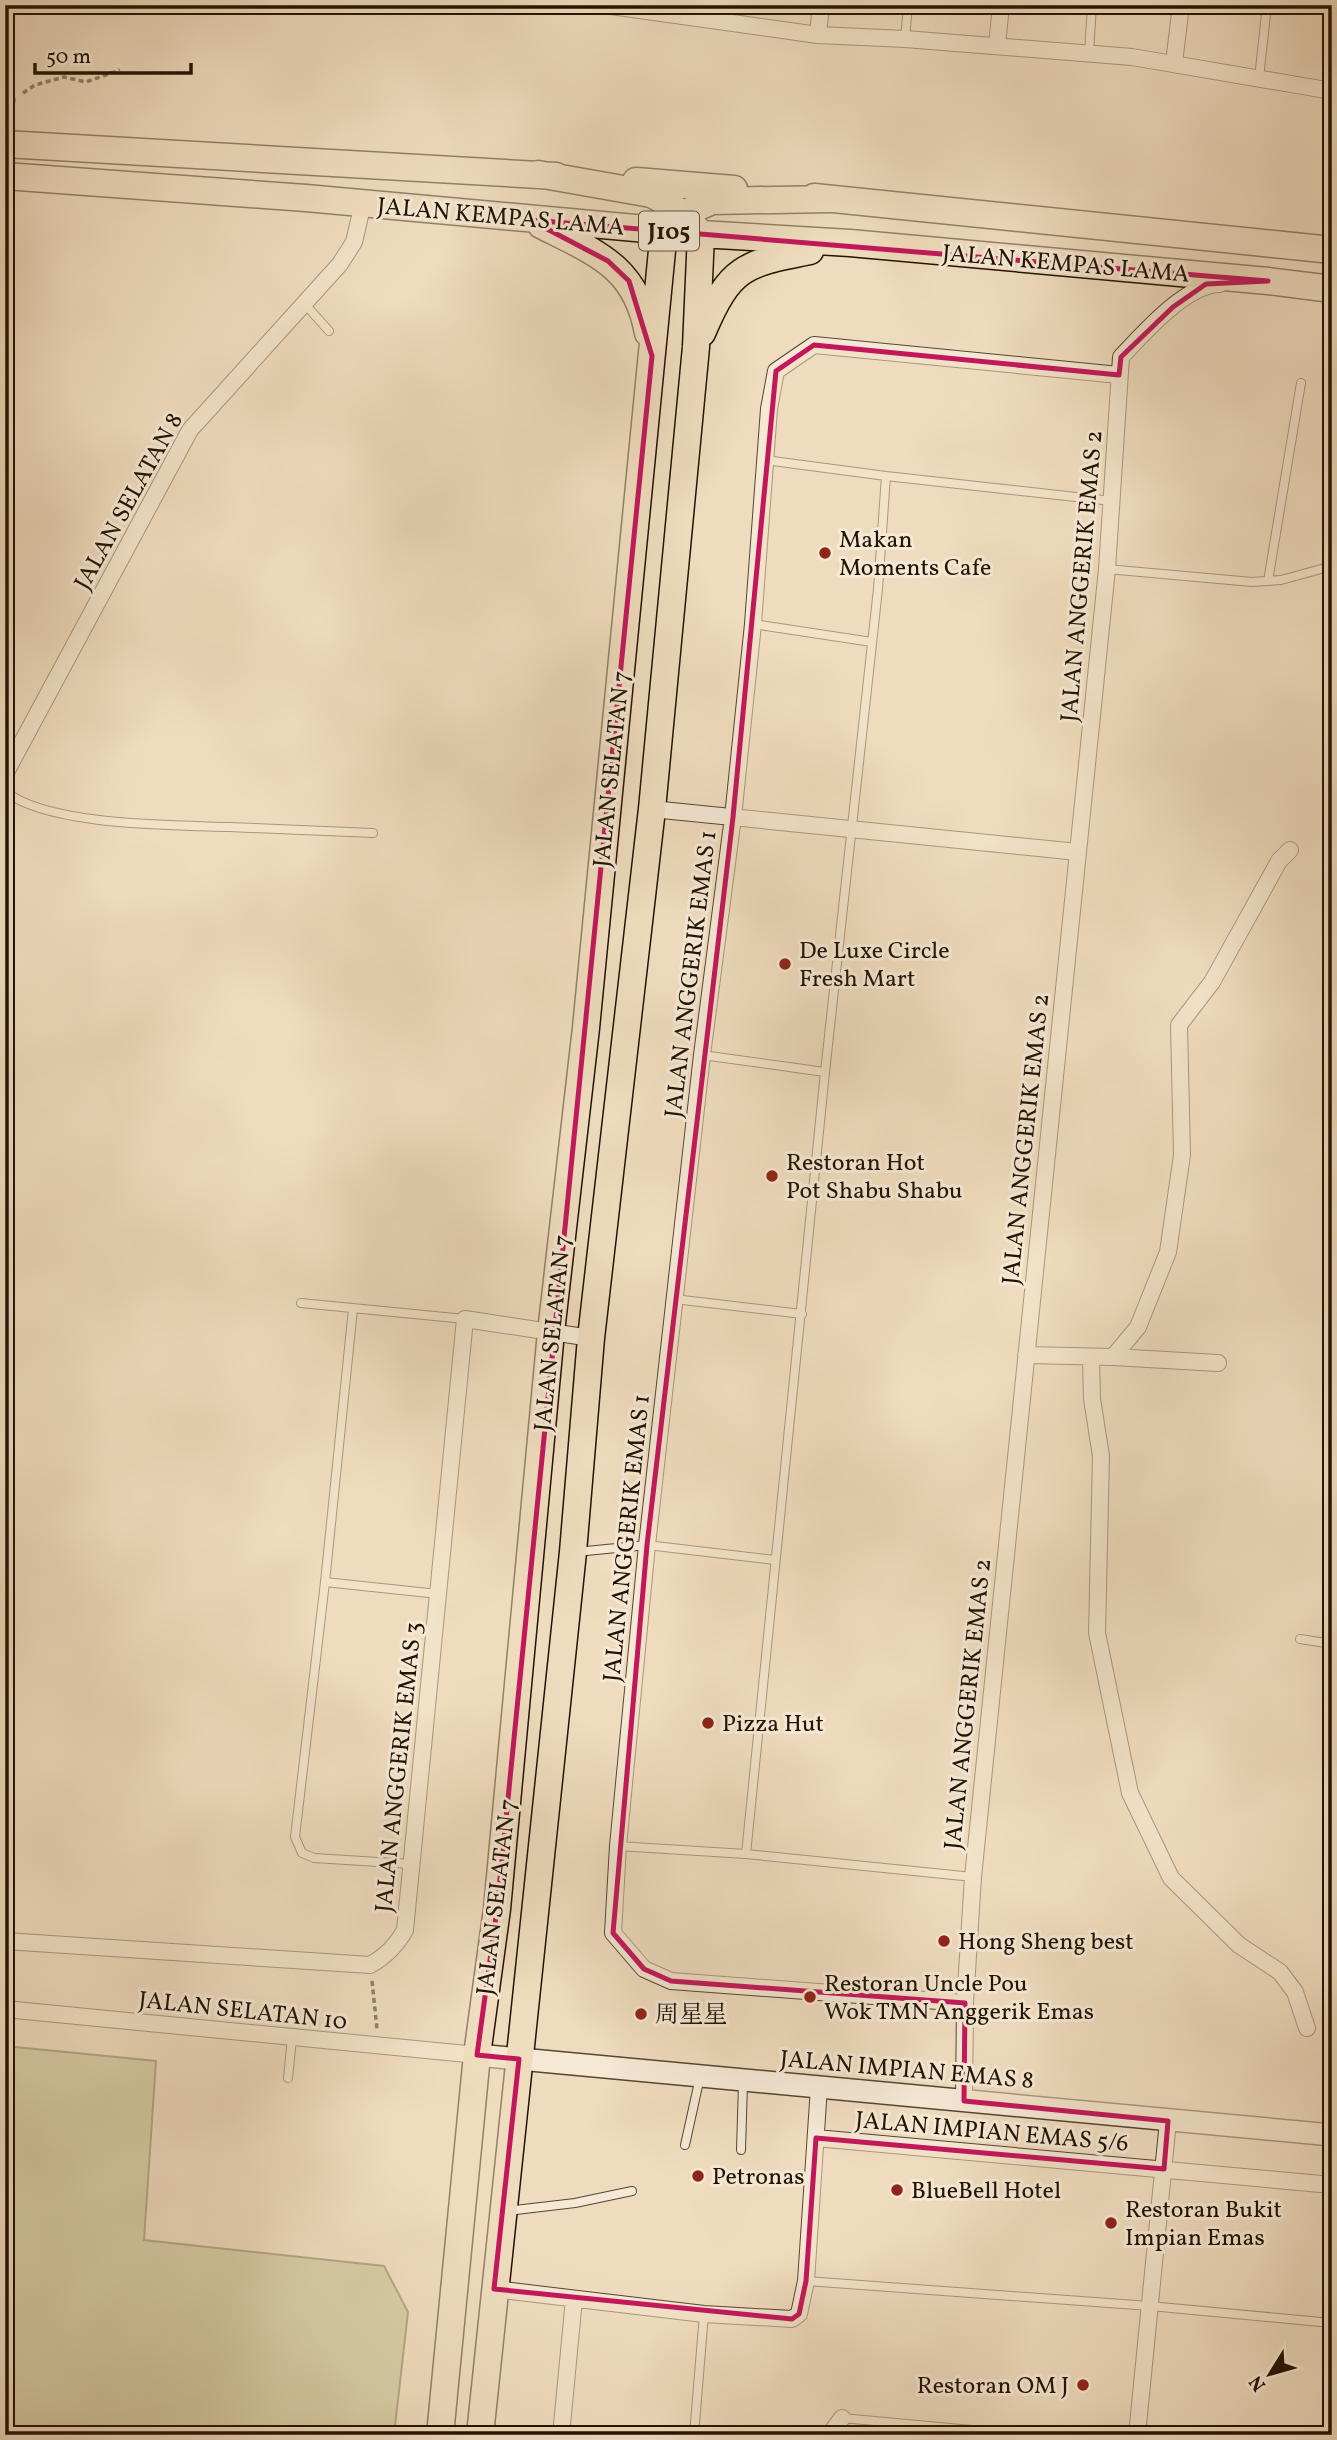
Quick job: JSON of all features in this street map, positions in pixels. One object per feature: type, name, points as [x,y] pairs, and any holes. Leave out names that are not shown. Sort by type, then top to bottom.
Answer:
[{"type":"main road","name":"JALAN KEMPAS LAMA","points":[[6,138],[692,185],[1332,250]]},
{"type":"main road","points":[[538,174],[651,194],[667,202],[674,222],[712,201],[724,199],[828,199]]},
{"type":"main road","name":"JALAN KEMPAS LAMA","points":[[5,176],[363,203],[530,220],[674,222],[701,234],[850,243],[1332,289]]},
{"type":"main road","points":[[530,220],[608,261],[629,281],[646,322],[652,356]]},
{"type":"main road","name":"JALAN SELATAN 7","points":[[440,2435],[477,2055],[498,1895],[551,1332],[587,1015],[652,356],[674,222]]},
{"type":"main road","name":"JALAN SELATAN 7","points":[[480,2435],[573,1552],[591,1338],[652,809],[695,347],[701,234]]},
{"type":"main road","points":[[695,347],[721,292],[735,277],[755,263],[768,258],[850,243]]},
{"type":"street","points":[[604,5],[641,8],[818,35],[1089,53],[1174,63],[1332,91]]},
{"type":"street","points":[[818,35],[821,5]]},
{"type":"street","points":[[997,46],[1001,5]]},
{"type":"street","points":[[1174,63],[1181,5]]},
{"type":"street","name":"JALAN SELATAN 8","points":[[5,774],[190,430],[340,264],[354,242],[363,203]]},
{"type":"street","name":"JALAN ANGGERIK EMAS 2","points":[[964,2101],[965,2003],[973,1877],[1107,569],[1121,357],[1173,307],[1206,284],[1268,281]]},
{"type":"street","name":"JALAN ANGGERIK EMAS 1","points":[[965,2003],[671,1981],[644,1969],[613,1933],[618,1846],[674,1299],[733,817],[753,625],[769,409],[776,371],[814,345],[1119,375]]},
{"type":"street","points":[[652,809],[1078,852]]},
{"type":"street","points":[[1113,1357],[1138,1327],[1168,1252],[1182,1155],[1179,1025],[1212,982],[1279,861],[1290,850]]},
{"type":"street","points":[[465,1319],[591,1338]]},
{"type":"street","name":"JALAN ANGGERIK EMAS 3","points":[[370,1965],[384,1957],[397,1944],[405,1930],[465,1319]]},
{"type":"street","points":[[1026,1355],[1218,1363]]},
{"type":"street","points":[[1091,1357],[1093,1399],[1101,1456],[1097,1633],[1130,1793],[1171,1878],[1239,1945],[1280,1972],[1295,1992],[1307,2028]]},
{"type":"street","points":[[5,1941],[370,1965]]},
{"type":"street","name":"JALAN SELATAN 10","points":[[5,2009],[477,2055]]},
{"type":"street","name":"JALAN IMPIAN EMAS 8","points":[[477,2055],[1332,2135]]},
{"type":"street","points":[[494,2289],[704,2314],[792,2319],[799,2314],[806,2281],[819,2087]]},
{"type":"street","points":[[1137,2435],[1168,2121]]},
{"type":"street","name":"JALAN IMPIAN EMAS 5/6","points":[[816,2138],[1332,2185]]},
{"type":"street","points":[[561,2435],[574,2299]]},
{"type":"street","points":[[832,2435],[842,2418]]},
{"type":"lane","points":[[726,22],[727,5]]},
{"type":"lane","points":[[905,39],[908,5]]},
{"type":"lane","points":[[1089,53],[1092,5]]},
{"type":"lane","points":[[1259,78],[1267,5]]},
{"type":"lane","points":[[5,114],[11,100]]},
{"type":"lane","points":[[304,303],[329,331]]},
{"type":"lane","points":[[1268,581],[1301,383]]},
{"type":"lane","points":[[765,460],[1112,501]]},
{"type":"lane","points":[[747,1854],[825,1072],[872,642],[886,476]]},
{"type":"lane","points":[[1107,569],[1252,582],[1268,581],[1332,566]]},
{"type":"lane","points":[[753,625],[872,642]]},
{"type":"lane","points":[[5,791],[48,811],[126,823],[373,833]]},
{"type":"lane","points":[[702,1055],[825,1072]]},
{"type":"lane","points":[[674,1299],[802,1314]]},
{"type":"lane","points":[[301,1303],[465,1319]]},
{"type":"lane","points":[[353,1309],[295,1838],[302,1853],[314,1858],[411,1864]]},
{"type":"lane","points":[[573,1552],[647,1545],[775,1560]]},
{"type":"lane","points":[[325,1582],[438,1594]]},
{"type":"lane","points":[[1300,1639],[1332,1644]]},
{"type":"lane","points":[[618,1846],[747,1854],[973,1877]]},
{"type":"lane","points":[[288,2078],[292,2038]]},
{"type":"lane","points":[[685,2146],[700,2075]]},
{"type":"lane","points":[[741,2150],[743,2080]]},
{"type":"lane","points":[[502,2211],[575,2203],[632,2191]]},
{"type":"lane","points":[[806,2281],[1150,2306],[1332,2323]]},
{"type":"lane","points":[[694,2435],[704,2314]]},
{"type":"lane","points":[[842,2418],[977,2433],[1027,2435]]},
{"type":"path","points":[[11,100],[35,85],[64,77],[86,82],[120,70]]},
{"type":"path","points":[[370,1965],[378,2046]]},
{"type":"highlighted area","points":[[530,220],[1268,281],[1206,284],[1173,307],[1121,357],[1119,375],[814,345],[776,371],[733,817],[647,1545],[613,1933],[644,1969],[671,1981],[965,2003],[964,2101],[1168,2121],[1164,2169],[816,2138],[806,2281],[799,2314],[792,2319],[494,2289],[519,2059],[477,2055],[497,1909],[652,356],[629,281],[608,261]]},
{"type":"green space","points":[[5,2046],[156,2061],[144,2240],[384,2266],[408,2312],[394,2435],[5,2435]]},
{"type":"place","name":"Makan Moments Cafe","points":[[825,553]]},
{"type":"place","name":"De Luxe Circle Fresh Mart","points":[[785,964]]},
{"type":"place","name":"Restoran Hot Pot Shabu Shabu","points":[[772,1176]]},
{"type":"place","name":"Pizza Hut","points":[[708,1723]]},
{"type":"place","name":"Hong Sheng best","points":[[944,1941]]},
{"type":"place","name":"Restoran Uncle Pou Wok TMN Anggerik Emas","points":[[810,1997]]},
{"type":"place","name":"周星星","points":[[641,2014]]},
{"type":"place","name":"Petronas","points":[[698,2176]]},
{"type":"place","name":"BlueBell Hotel","points":[[897,2190]]},
{"type":"place","name":"Restoran Bukit Impian Emas","points":[[1111,2223]]},
{"type":"place","name":"Restoran OM J","points":[[1083,2385]]}]
